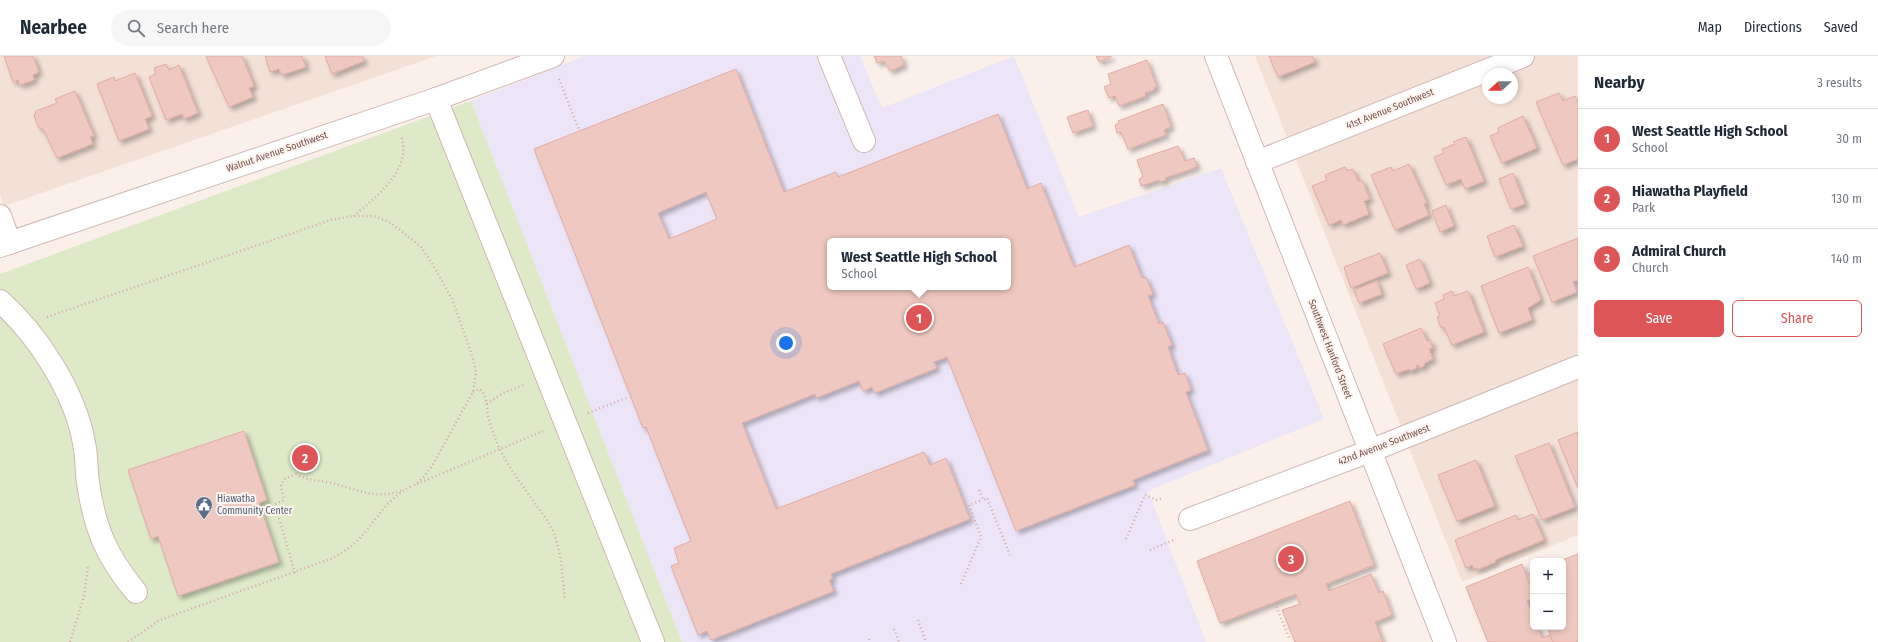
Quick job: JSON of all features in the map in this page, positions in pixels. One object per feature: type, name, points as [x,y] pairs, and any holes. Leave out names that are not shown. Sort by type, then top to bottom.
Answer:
[{"type":"street","points":[[829,56],[864,141]]},
{"type":"street","name":"Southwest Hanford Street","points":[[1216,56],[1444,642]]},
{"type":"street","name":"41st Avenue Southwest","points":[[1257,162],[1523,56]]},
{"type":"street","name":"Walnut Avenue Southwest","points":[[5,244],[436,99],[555,65]]},
{"type":"street","points":[[436,99],[653,642]]},
{"type":"street","points":[[0,216],[5,244]]},
{"type":"street","points":[[0,301],[24,325],[58,374],[75,410],[84,443],[88,481],[95,520],[102,542],[118,570],[136,592]]},
{"type":"street","name":"42nd Avenue Southwest","points":[[1190,519],[1370,452],[1578,367]]},
{"type":"path","points":[[555,65],[579,130]]},
{"type":"path","points":[[353,216],[379,195],[401,163],[404,153],[404,144],[399,130]]},
{"type":"path","points":[[24,325],[306,228],[353,216],[374,216],[391,223],[421,247],[432,263],[452,299],[473,358],[476,372],[473,392],[432,466],[422,479],[412,487]]},
{"type":"path","points":[[487,404],[503,393],[528,384]]},
{"type":"path","points":[[473,392],[479,389],[482,392],[487,404],[488,418],[500,449],[512,471],[547,520],[554,534],[561,562],[565,599]]},
{"type":"path","points":[[586,414],[629,397]]},
{"type":"path","points":[[295,573],[275,504],[284,500],[281,486],[284,479],[296,474],[309,480],[329,482],[372,495],[393,493],[412,487],[549,429]]},
{"type":"path","points":[[128,642],[160,620],[295,573],[321,563],[347,550],[360,538],[391,501],[408,488]]},
{"type":"path","points":[[979,490],[983,500]]},
{"type":"path","points":[[1126,539],[1145,495],[1157,500],[1163,498]]},
{"type":"path","points":[[961,584],[981,537],[969,505],[987,498],[1010,555]]},
{"type":"path","points":[[1150,550],[1178,538]]},
{"type":"path","points":[[1275,603],[1289,638]]},
{"type":"path","points":[[918,620],[926,642]]},
{"type":"path","points":[[894,629],[899,642]]},
{"type":"shaded area","points":[[0,56],[436,56],[4,206],[0,194]]},
{"type":"shaded area","points":[[585,56],[860,56],[882,108],[1014,56],[1079,217],[1221,168],[1324,419],[1148,491],[1206,642],[682,642],[471,101]]},
{"type":"shaded area","points":[[1255,56],[1578,56],[1578,535],[1462,582]]},
{"type":"green space","points":[[471,101],[682,642],[0,642],[0,274]]},
{"type":"building","points":[[4,56],[33,56],[39,72],[33,75],[34,80],[20,85],[18,80],[13,82]]},
{"type":"building","points":[[206,56],[242,56],[254,86],[249,88],[253,97],[229,107]]},
{"type":"building","points":[[265,56],[302,56],[306,67],[282,75],[279,69],[270,72]]},
{"type":"building","points":[[325,56],[362,56],[364,61],[332,74]]},
{"type":"building","points":[[874,56],[901,56],[904,65],[890,71],[884,61],[877,63]]},
{"type":"building","points":[[1096,56],[1111,56],[1111,57],[1099,62]]},
{"type":"building","points":[[1269,56],[1312,56],[1315,62],[1278,77]]},
{"type":"building","points":[[1147,60],[1157,87],[1154,88],[1154,90],[1145,93],[1146,96],[1119,106],[1115,96],[1109,98],[1104,87],[1111,84],[1108,74]]},
{"type":"building","points":[[166,64],[169,70],[179,65],[198,113],[184,119],[182,114],[166,120],[149,77],[156,74],[154,68]]},
{"type":"building","points":[[736,69],[784,192],[836,172],[838,177],[998,114],[1027,189],[1041,183],[1074,267],[1129,245],[1142,278],[1146,277],[1153,294],[1148,296],[1159,324],[1163,322],[1172,345],[1168,347],[1178,375],[1185,373],[1191,390],[1186,392],[1208,450],[1133,480],[1135,485],[1016,531],[947,357],[934,362],[937,368],[875,393],[872,387],[863,391],[859,381],[816,398],[815,394],[742,423],[776,509],[924,452],[930,465],[946,458],[970,519],[831,574],[833,579],[829,580],[834,591],[711,640],[707,631],[698,635],[671,566],[679,563],[674,548],[691,541],[646,427],[643,428],[534,149]],"holes":[[[706,192],[717,219],[669,239],[658,213]]]},
{"type":"building","points":[[135,73],[152,116],[145,119],[149,129],[119,141],[97,84],[114,77],[115,81]]},
{"type":"building","points":[[75,91],[94,136],[90,137],[93,144],[57,158],[43,129],[39,128],[34,116],[36,111],[57,103],[55,99]]},
{"type":"building","points":[[1559,93],[1563,101],[1575,96],[1578,102],[1578,159],[1563,165],[1536,102]]},
{"type":"building","points":[[1163,104],[1171,127],[1164,130],[1166,135],[1128,149],[1121,132],[1117,133],[1115,125],[1119,123],[1118,121]]},
{"type":"building","points":[[1088,110],[1093,126],[1073,133],[1067,117]]},
{"type":"building","points":[[1523,116],[1537,148],[1502,163],[1490,136],[1499,132],[1498,128]]},
{"type":"building","points":[[1466,137],[1484,181],[1465,189],[1461,179],[1446,185],[1434,157],[1444,153],[1442,149],[1455,144],[1453,142]]},
{"type":"building","points":[[1178,146],[1185,161],[1194,158],[1197,167],[1165,178],[1166,180],[1160,182],[1159,180],[1141,186],[1139,179],[1143,177],[1137,160]]},
{"type":"building","points":[[1409,164],[1427,203],[1424,204],[1429,215],[1395,230],[1371,175],[1391,167],[1393,171]]},
{"type":"building","points":[[1345,167],[1347,171],[1353,169],[1358,181],[1362,180],[1370,199],[1364,201],[1369,214],[1343,225],[1341,220],[1329,225],[1312,186],[1327,180],[1325,175]]},
{"type":"building","points":[[1513,173],[1525,204],[1511,209],[1499,179]]},
{"type":"building","points":[[1446,205],[1454,226],[1440,232],[1432,211]]},
{"type":"building","points":[[1514,225],[1523,246],[1495,257],[1487,236]]},
{"type":"building","points":[[1578,238],[1578,280],[1573,282],[1577,292],[1552,302],[1533,256]]},
{"type":"building","points":[[1380,253],[1388,273],[1351,288],[1344,267]]},
{"type":"building","points":[[1420,259],[1430,283],[1416,289],[1406,265]]},
{"type":"building","points":[[1528,267],[1541,300],[1528,308],[1532,320],[1499,333],[1481,286]]},
{"type":"building","points":[[1377,281],[1382,294],[1359,303],[1354,290]]},
{"type":"building","points":[[1452,291],[1454,296],[1468,291],[1484,332],[1452,345],[1444,327],[1441,328],[1437,317],[1440,316],[1435,303],[1444,299],[1443,295]]},
{"type":"building","points":[[1421,328],[1427,341],[1430,340],[1433,348],[1429,349],[1433,359],[1425,363],[1424,366],[1419,368],[1418,365],[1416,366],[1417,368],[1410,371],[1409,369],[1396,374],[1383,344]]},
{"type":"building","name":"Hiawatha Community Center","points":[[244,431],[267,500],[259,503],[279,562],[178,596],[158,536],[151,539],[128,470]]},
{"type":"building","points":[[1578,432],[1578,488],[1558,440]]},
{"type":"building","points":[[1549,443],[1575,507],[1542,520],[1515,456]]},
{"type":"building","points":[[1476,460],[1495,506],[1457,521],[1438,475]]},
{"type":"building","points":[[1350,501],[1374,565],[1326,584],[1329,591],[1371,574],[1379,593],[1383,591],[1392,615],[1375,622],[1383,642],[1295,642],[1282,610],[1300,604],[1296,594],[1220,623],[1197,561]]},
{"type":"building","points":[[1533,514],[1544,540],[1495,560],[1496,562],[1477,570],[1477,568],[1474,569],[1472,565],[1466,568],[1455,540],[1516,515],[1518,520]]},
{"type":"building","points":[[1578,554],[1578,642],[1553,642],[1548,630],[1566,630],[1566,559]]},
{"type":"building","points":[[1522,564],[1530,584],[1530,600],[1527,601],[1530,608],[1530,630],[1539,630],[1542,638],[1550,635],[1553,642],[1488,642],[1466,587]]},
{"type":"building","points":[[1530,573],[1530,585],[1526,575]]},
{"type":"place","name":"West Seattle High School","points":[[919,318]]},
{"type":"place","name":"Hiawatha Playfield","points":[[305,458]]},
{"type":"place","name":"Hiawatha Community Center","points":[[204,520]]},
{"type":"place","name":"Admiral Church","points":[[1291,559]]}]
